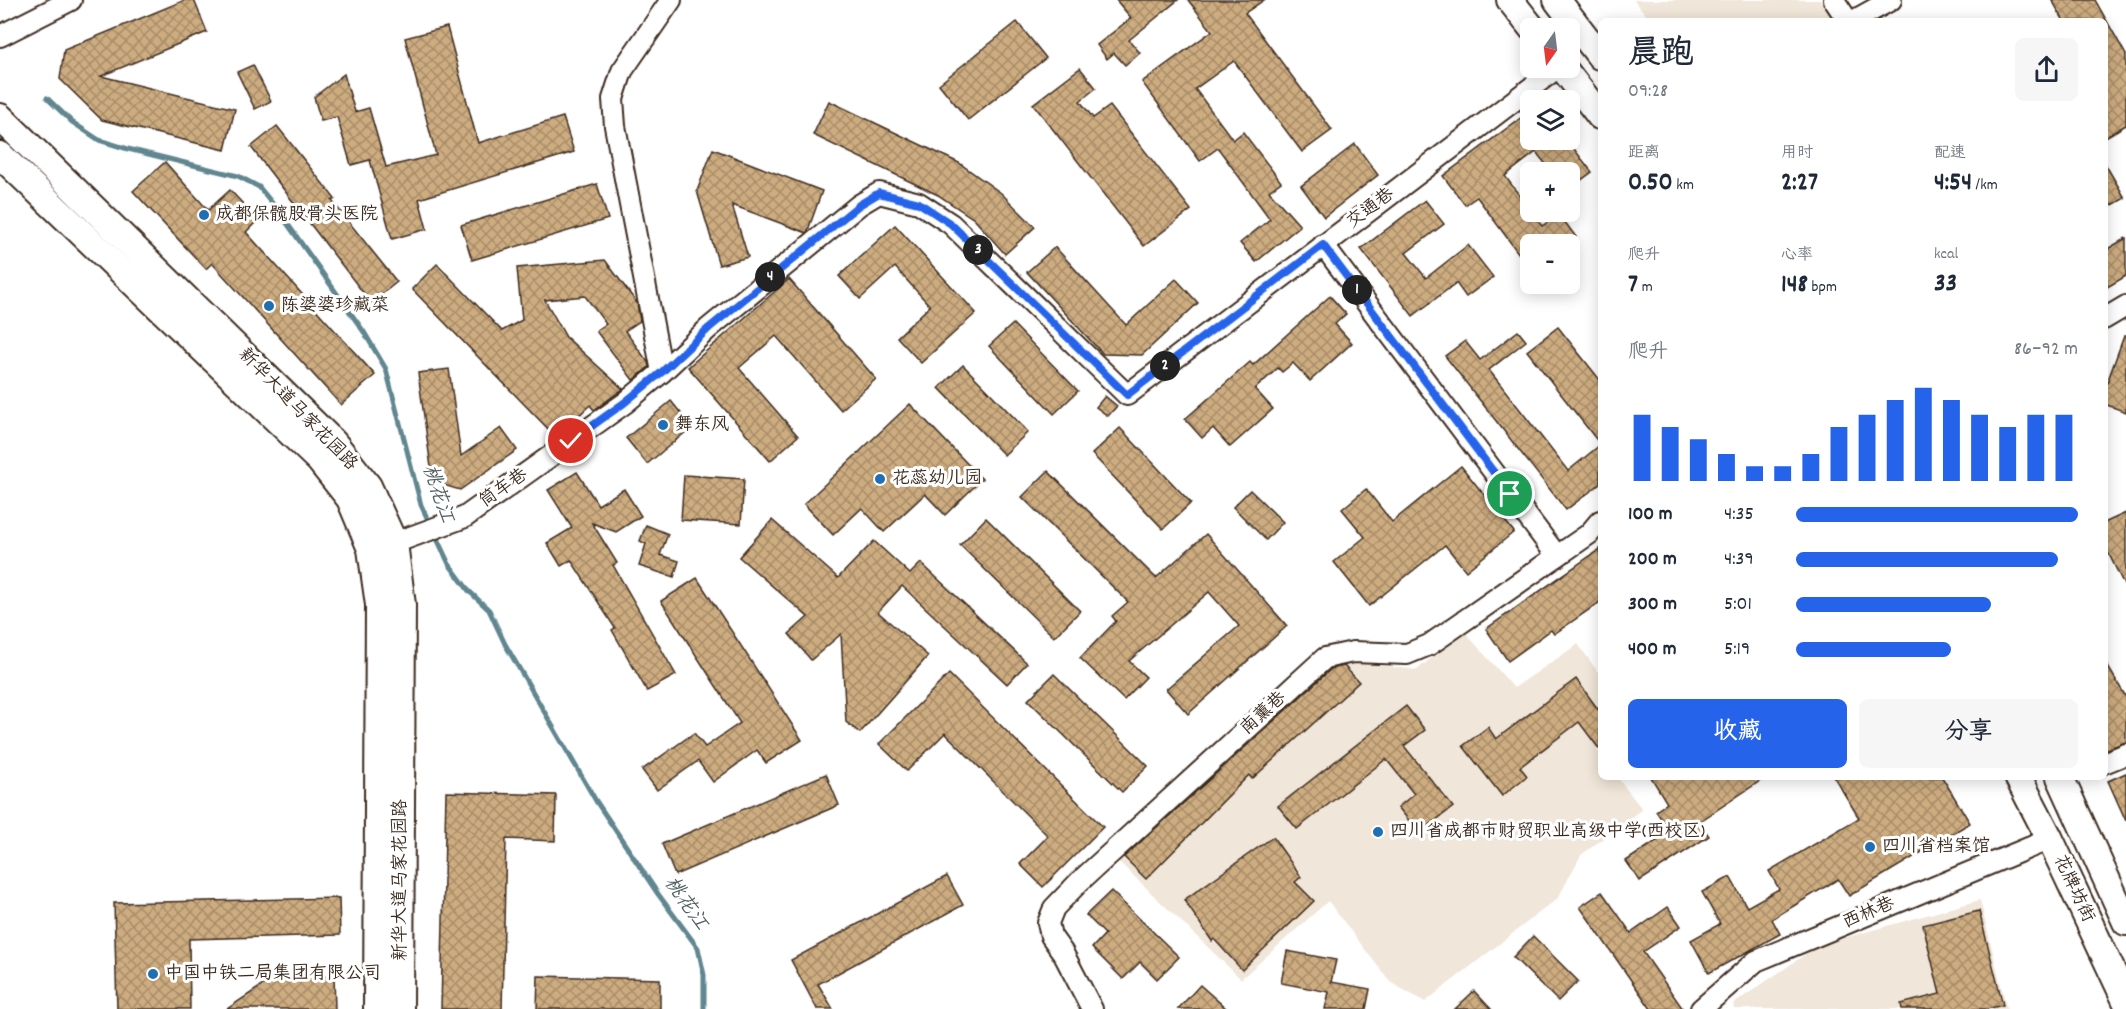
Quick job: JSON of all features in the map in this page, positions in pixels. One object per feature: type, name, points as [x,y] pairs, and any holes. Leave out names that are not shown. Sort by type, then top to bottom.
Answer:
[{"type":"main road","points":[[1510,0],[1524,18]]},
{"type":"main road","points":[[1557,0],[1598,53]]},
{"type":"main road","points":[[1571,78],[1598,113]]},
{"type":"main road","name":"新华大道马家花园路","points":[[0,117],[334,443],[368,486],[394,543],[402,605],[400,1009]]},
{"type":"main road","name":"新华大道马家花园路","points":[[0,155],[319,460],[350,499],[371,549],[379,605],[377,1009]]},
{"type":"main road","name":"花牌坊街","points":[[2020,780],[2050,839],[2126,1001]]},
{"type":"main road","name":"花牌坊街","points":[[2066,780],[2126,922]]},
{"type":"street","points":[[0,36],[71,0]]},
{"type":"street","points":[[662,372],[615,126],[613,99],[622,71],[671,0]]},
{"type":"street","points":[[1834,0],[1846,18]]},
{"type":"street","points":[[1858,18],[1891,0]]},
{"type":"street","name":"交通巷","points":[[1127,395],[1544,78]]},
{"type":"street","name":"筒车巷","points":[[394,543],[465,517],[624,403],[662,372],[709,328],[859,205],[879,193],[919,203],[951,224],[1127,395]]},
{"type":"street","points":[[1323,245],[1557,556]]},
{"type":"street","points":[[2108,317],[2126,306]]},
{"type":"street","name":"南薰巷","points":[[1092,1009],[1063,953],[1050,936],[1048,923],[1054,908],[1079,882],[1325,658],[1353,652],[1407,654],[1429,645],[1589,534],[1598,524]]},
{"type":"street","points":[[2108,761],[2126,754]]},
{"type":"street","name":"西林巷","points":[[1701,1009],[1756,961],[2050,839]]},
{"type":"shaded area","points":[[1634,0],[1820,0],[1832,18],[1649,18]]},
{"type":"shaded area","name":"四川省成都市财贸职业高级中学(西校区)","points":[[1464,631],[1514,688],[1578,644],[1598,672],[1598,780],[1619,780],[1642,809],[1581,855],[1558,898],[1425,1002],[1390,982],[1328,901],[1241,979],[1115,858],[1338,660],[1417,670]]},
{"type":"shaded area","points":[[1980,900],[2007,1009],[1734,1009],[1733,1004],[1819,945]]},
{"type":"building","points":[[185,0],[194,0],[207,32],[101,76],[235,109],[225,150],[102,120],[60,79],[64,50]]},
{"type":"building","points":[[1116,0],[1178,0],[1129,40],[1140,53],[1125,65],[1114,53],[1107,59],[1097,45],[1131,18]]},
{"type":"building","points":[[1188,0],[1264,0],[1245,13],[1332,130],[1302,152],[1234,61],[1195,89],[1233,140],[1243,132],[1281,182],[1269,191],[1300,226],[1256,262],[1240,243],[1270,219],[1218,148],[1200,161],[1142,82],[1212,31]]},
{"type":"building","points":[[2052,0],[2095,0],[2105,18],[2062,18]]},
{"type":"building","points":[[1017,22],[1046,58],[968,120],[939,84]]},
{"type":"building","points":[[2108,23],[2126,55],[2126,125],[2108,136]]},
{"type":"building","points":[[447,27],[478,143],[563,117],[574,152],[419,199],[427,229],[392,239],[370,160],[351,165],[337,117],[321,121],[314,97],[344,74],[355,112],[369,108],[386,167],[436,155],[405,38]]},
{"type":"building","points":[[253,65],[271,101],[255,109],[237,72]]},
{"type":"building","points":[[1080,68],[1096,88],[1080,101],[1093,118],[1110,106],[1191,210],[1144,246],[1033,104]]},
{"type":"building","points":[[829,101],[959,163],[1001,193],[1035,227],[1005,254],[974,219],[938,195],[813,135]]},
{"type":"building","points":[[1520,118],[1520,150],[1575,150],[1592,172],[1580,181],[1580,162],[1544,162],[1536,152],[1520,162],[1505,176],[1520,196],[1520,222],[1539,222],[1542,226],[1548,222],[1565,222],[1574,234],[1520,234],[1520,255],[1477,197],[1465,205],[1443,176]]},
{"type":"building","points":[[277,126],[335,199],[332,201],[397,282],[371,303],[251,147]]},
{"type":"building","points":[[1355,144],[1378,175],[1324,217],[1301,186]]},
{"type":"building","points":[[713,149],[822,191],[807,233],[732,205],[748,257],[719,265],[697,191]]},
{"type":"building","points":[[165,162],[208,210],[230,190],[258,220],[246,232],[375,375],[341,405],[212,263],[206,269],[133,191]]},
{"type":"building","points":[[2108,169],[2125,198],[2108,208]]},
{"type":"building","points":[[597,184],[608,219],[472,260],[461,225]]},
{"type":"building","points":[[1425,200],[1444,224],[1406,253],[1426,278],[1468,245],[1493,277],[1466,297],[1456,283],[1413,316],[1361,249]]},
{"type":"building","points":[[895,225],[976,313],[921,363],[897,337],[930,306],[895,267],[860,299],[839,276]]},
{"type":"building","points":[[2126,238],[2126,276],[2108,287],[2108,249]]},
{"type":"building","points":[[1055,247],[1126,325],[1176,279],[1198,303],[1142,355],[1103,354],[1027,272]]},
{"type":"building","points":[[605,260],[637,303],[640,321],[625,331],[648,362],[649,367],[633,380],[596,331],[606,324],[585,296],[545,300],[566,337],[623,389],[594,410],[590,405],[556,437],[412,289],[437,264],[502,331],[522,320],[517,268]]},
{"type":"building","points":[[789,279],[876,379],[841,410],[776,336],[739,368],[798,436],[770,461],[688,367]]},
{"type":"building","points":[[1330,296],[1346,314],[1335,324],[1352,343],[1310,381],[1293,363],[1282,372],[1278,368],[1255,389],[1273,409],[1230,447],[1213,428],[1202,438],[1185,419],[1250,362],[1253,365]]},
{"type":"building","points":[[1013,324],[1078,391],[1054,414],[989,346]]},
{"type":"building","points":[[1558,327],[1598,377],[1598,441],[1527,351]]},
{"type":"building","points":[[1518,331],[1526,341],[1489,370],[1568,471],[1598,447],[1598,486],[1566,510],[1445,356],[1465,341],[1480,360]]},
{"type":"building","points":[[2124,336],[2126,336],[2126,412],[2108,405],[2108,380]]},
{"type":"building","points":[[963,365],[1028,432],[1004,455],[939,388]]},
{"type":"building","points":[[449,369],[461,456],[501,428],[517,450],[460,490],[433,482],[418,373]]},
{"type":"building","points":[[1105,396],[1117,406],[1108,416],[1096,407]]},
{"type":"building","points":[[671,401],[692,427],[647,464],[626,438]]},
{"type":"building","points":[[910,404],[982,479],[945,515],[925,494],[884,532],[862,508],[833,535],[804,504]]},
{"type":"building","points":[[1120,428],[1191,503],[1163,529],[1092,454]]},
{"type":"building","points":[[1461,466],[1514,532],[1466,571],[1445,545],[1369,606],[1334,562],[1365,537],[1342,509],[1366,489],[1392,522]]},
{"type":"building","points":[[1048,471],[1156,578],[1206,534],[1287,626],[1188,714],[1166,689],[1239,626],[1209,592],[1129,661],[1146,677],[1124,700],[1080,658],[1116,621],[1112,616],[1128,602],[1022,497]]},
{"type":"building","points":[[577,472],[598,505],[624,489],[641,516],[616,532],[592,523],[617,563],[613,565],[676,675],[647,691],[612,630],[615,628],[571,560],[561,566],[547,543],[572,528],[548,490]]},
{"type":"building","points":[[684,475],[744,479],[741,524],[681,520]]},
{"type":"building","points":[[1250,490],[1283,522],[1266,540],[1233,507]]},
{"type":"building","points":[[2126,513],[2126,589],[2108,552],[2108,521]]},
{"type":"building","points":[[986,518],[1080,611],[1054,637],[960,545]]},
{"type":"building","points":[[772,520],[838,578],[874,541],[910,574],[921,563],[1027,663],[1007,684],[902,586],[878,612],[928,656],[860,733],[846,722],[841,634],[811,660],[789,634],[808,617],[739,557]]},
{"type":"building","points":[[646,525],[668,534],[660,555],[679,561],[674,577],[639,566],[646,544],[640,541]]},
{"type":"building","points":[[1598,550],[1598,603],[1554,634],[1551,630],[1508,661],[1486,629]]},
{"type":"building","points":[[697,578],[802,740],[766,763],[757,750],[713,782],[698,761],[657,790],[642,770],[694,733],[705,747],[740,723],[661,601]]},
{"type":"building","points":[[1344,666],[1359,682],[1252,779],[1249,775],[1146,879],[1124,857],[1331,669]]},
{"type":"building","points":[[2108,667],[2126,697],[2126,742],[2108,749]]},
{"type":"building","points":[[949,674],[1103,827],[1043,887],[1020,864],[1048,836],[945,733],[907,771],[879,744]]},
{"type":"building","points":[[1054,674],[1148,766],[1122,792],[1028,700]]},
{"type":"building","points":[[1576,679],[1598,709],[1598,747],[1579,722],[1520,767],[1527,776],[1502,796],[1463,746],[1488,727],[1496,739]]},
{"type":"building","points":[[1406,706],[1425,730],[1404,746],[1453,807],[1419,833],[1398,807],[1414,794],[1386,759],[1297,829],[1278,806]]},
{"type":"building","points":[[2126,773],[2126,821],[2108,781]]},
{"type":"building","points":[[826,774],[839,805],[675,875],[662,844]]},
{"type":"building","points":[[1653,780],[1762,780],[1699,822],[1709,836],[1640,881],[1626,861],[1670,832],[1656,811],[1667,803]]},
{"type":"building","name":"四川省档案馆","points":[[1836,780],[1944,780],[1970,823],[1849,896],[1838,879],[1772,919],[1780,934],[1709,973],[1691,940],[1720,924],[1702,892],[1730,877],[1747,907],[1779,889],[1769,871],[1859,818]]},
{"type":"building","points":[[446,792],[556,795],[555,841],[506,839],[502,1009],[441,1009]]},
{"type":"building","points":[[1273,837],[1301,877],[1295,882],[1314,901],[1242,970],[1214,939],[1212,941],[1184,900]]},
{"type":"building","points":[[947,876],[963,905],[818,984],[833,1009],[817,1009],[791,960]]},
{"type":"building","points":[[1111,891],[1179,957],[1157,979],[1140,962],[1123,979],[1092,948],[1105,934],[1086,915]]},
{"type":"building","points":[[1602,892],[1631,933],[1668,907],[1681,926],[1643,952],[1683,1009],[1651,1009],[1580,907]]},
{"type":"building","name":"中国中铁二局集团有限公司","points":[[339,898],[340,935],[189,939],[190,1009],[117,1009],[114,903]]},
{"type":"building","points":[[1979,911],[2003,1005],[1987,1009],[1902,1009],[1901,1004],[1940,994],[1923,925]]},
{"type":"building","points":[[1533,936],[1578,981],[1558,1001],[1513,957]]},
{"type":"building","points":[[1287,951],[1336,960],[1331,982],[1370,989],[1366,1009],[1325,1009],[1329,992],[1281,983]]},
{"type":"building","points":[[334,976],[335,1009],[227,1009],[275,977]]},
{"type":"building","points":[[538,976],[660,979],[660,1009],[537,1009]]},
{"type":"building","points":[[1200,985],[1227,1009],[1178,1009]]},
{"type":"building","points":[[1474,991],[1491,1009],[1455,1009]]},
{"type":"waterway","name":"桃花江","points":[[47,98],[72,122],[99,140],[238,176],[259,187],[277,209],[364,332],[386,369],[421,505],[449,564],[469,591],[489,610],[505,644],[596,801],[658,894],[698,948],[704,975],[704,1009]]},
{"type":"place","name":"成都保髋股骨头医院","points":[[204,215]]},
{"type":"place","name":"陈婆婆珍藏菜","points":[[269,306]]},
{"type":"place","name":"舞东风","points":[[663,425]]},
{"type":"place","name":"花蕊幼儿园","points":[[880,479]]},
{"type":"place","name":"四川省成都市财贸职业高级中学(西校区)","points":[[1378,832]]},
{"type":"place","name":"四川省档案馆","points":[[1870,847]]},
{"type":"place","name":"中国中铁二局集团有限公司","points":[[153,974]]},
{"type":"route","points":[[571,441],[624,403],[662,372],[709,328],[859,205],[879,193],[919,203],[951,224],[1127,395],[1323,245],[1510,494]]}]
